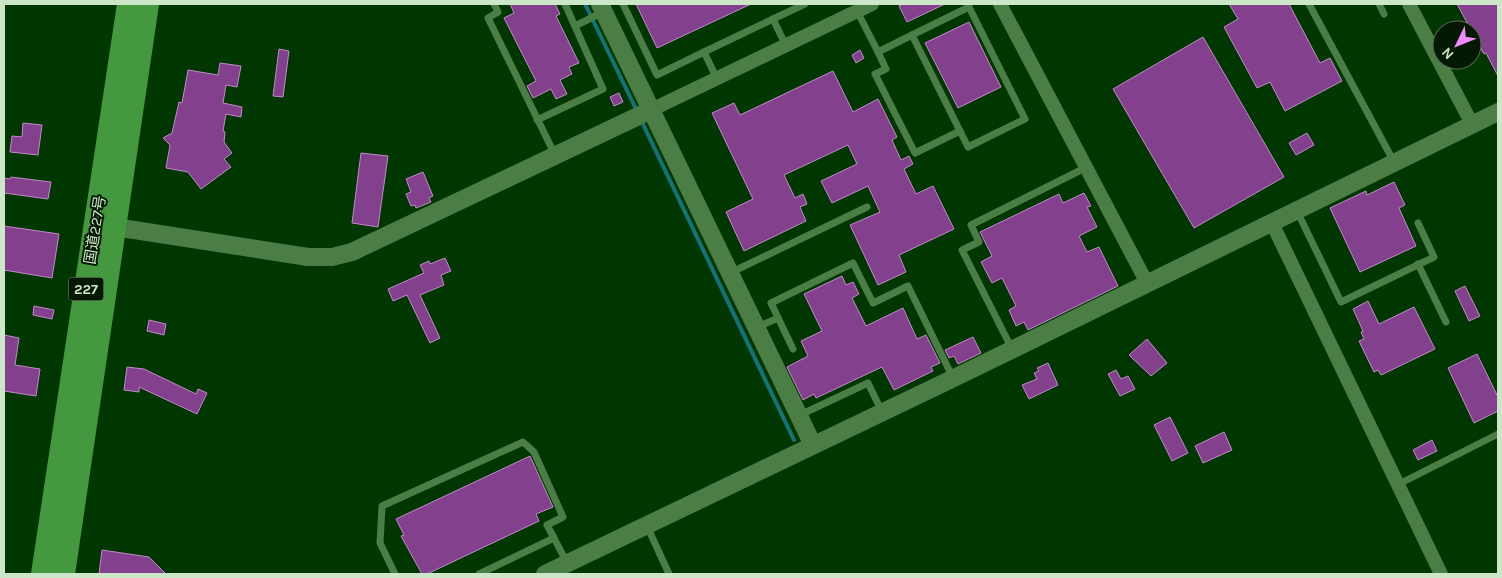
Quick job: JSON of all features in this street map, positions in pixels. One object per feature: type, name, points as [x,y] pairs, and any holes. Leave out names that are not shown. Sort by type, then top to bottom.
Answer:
[{"type":"highway","name":"国道227号","points":[[63,574],[105,225],[129,4]]},
{"type":"highway","name":"国道227号","points":[[43,574],[105,225],[147,4]]},
{"type":"street","points":[[105,225],[308,257],[332,257],[352,252],[786,46],[855,7],[872,4]]},
{"type":"street","points":[[1000,4],[1147,283]]},
{"type":"street","points":[[1409,4],[1472,124]]},
{"type":"street","points":[[600,10],[643,114],[730,273],[814,445]]},
{"type":"street","points":[[545,574],[954,378],[1498,112]]},
{"type":"street","points":[[1272,223],[1441,574]]},
{"type":"lane","points":[[494,4],[498,12],[488,18],[555,155]]},
{"type":"lane","points":[[537,120],[603,89],[564,4]]},
{"type":"lane","points":[[622,4],[657,75],[805,4]]},
{"type":"lane","points":[[1309,4],[1394,162]]},
{"type":"lane","points":[[1379,4],[1384,14]]},
{"type":"lane","points":[[855,7],[886,68],[875,74],[915,154],[960,131]]},
{"type":"lane","points":[[878,52],[912,35],[969,7],[1025,119],[968,147],[912,35]]},
{"type":"lane","points":[[574,26],[600,10]]},
{"type":"lane","points":[[773,19],[786,46]]},
{"type":"lane","points":[[704,52],[717,79]]},
{"type":"lane","points":[[1012,349],[962,250],[979,242],[971,225],[1085,168]]},
{"type":"lane","points":[[730,273],[867,207]]},
{"type":"lane","points":[[1297,210],[1340,302],[1434,257],[1418,223]]},
{"type":"lane","points":[[793,349],[771,303],[853,262],[873,304],[908,286],[954,378]]},
{"type":"lane","points":[[1418,264],[1446,322]]},
{"type":"lane","points":[[757,328],[778,318]]},
{"type":"lane","points":[[799,416],[868,383],[882,412]]},
{"type":"lane","points":[[1397,485],[1498,434]]},
{"type":"lane","points":[[395,574],[380,543],[382,506],[523,442],[534,452],[562,517],[547,525],[567,564]]},
{"type":"lane","points":[[647,526],[668,574]]},
{"type":"lane","points":[[479,574],[554,538]]},
{"type":"building","points":[[510,4],[555,4],[560,14],[556,16],[579,63],[569,67],[572,74],[560,80],[567,94],[556,99],[551,89],[533,98],[527,86],[536,81],[504,18],[514,13]]},
{"type":"building","points":[[636,4],[751,4],[657,48]]},
{"type":"building","points":[[904,4],[945,4],[907,22],[899,6]]},
{"type":"building","points":[[1229,4],[1289,4],[1320,63],[1330,58],[1342,81],[1285,111],[1270,82],[1257,88],[1224,27],[1238,19]]},
{"type":"building","points":[[1457,4],[1498,4],[1498,76],[1486,53],[1484,54],[1482,50],[1482,20],[1466,20]]},
{"type":"building","points":[[969,22],[1001,87],[958,108],[925,43]]},
{"type":"building","points":[[1203,37],[1284,177],[1194,228],[1113,89]]},
{"type":"building","points":[[279,49],[289,51],[283,97],[273,96]]},
{"type":"building","points":[[860,50],[864,58],[856,63],[852,55]]},
{"type":"building","points":[[220,63],[241,66],[237,87],[226,85],[223,103],[242,107],[241,117],[226,114],[223,131],[225,132],[224,142],[232,153],[224,159],[231,167],[201,189],[188,172],[166,168],[170,145],[163,138],[172,133],[179,102],[182,103],[188,70],[218,75]]},
{"type":"building","points":[[833,71],[853,112],[878,99],[897,137],[892,140],[901,160],[909,156],[913,164],[904,169],[916,194],[933,186],[954,229],[899,255],[906,272],[878,285],[850,225],[880,212],[868,186],[832,203],[821,181],[857,164],[848,145],[784,175],[795,198],[803,194],[807,204],[800,207],[806,221],[744,251],[726,212],[753,199],[712,113],[734,103],[740,115]]},
{"type":"building","points":[[619,93],[623,102],[614,106],[610,97]]},
{"type":"building","points":[[23,123],[42,125],[38,155],[10,152],[12,136],[22,137]]},
{"type":"building","points":[[1307,133],[1314,145],[1296,155],[1289,143]]},
{"type":"building","points":[[361,153],[388,156],[378,227],[352,223]]},
{"type":"building","points":[[423,172],[433,196],[429,198],[431,202],[416,208],[415,205],[411,206],[406,194],[411,192],[406,179]]},
{"type":"building","points":[[11,177],[51,182],[48,199],[4,193],[4,178],[10,179]]},
{"type":"building","points":[[1394,182],[1405,205],[1399,208],[1416,246],[1360,272],[1330,208],[1366,191],[1367,195]]},
{"type":"building","points":[[1084,193],[1091,206],[1087,207],[1097,227],[1079,236],[1087,252],[1099,247],[1118,286],[1028,330],[1024,322],[1016,326],[1009,310],[1016,306],[1002,278],[992,283],[981,262],[992,256],[980,232],[1059,194],[1063,203]]},
{"type":"building","points":[[4,226],[59,234],[52,278],[4,270]]},
{"type":"building","points":[[445,258],[451,271],[441,275],[444,285],[420,295],[440,338],[430,343],[407,295],[393,301],[388,289],[424,273],[420,265],[429,261],[430,264]]},
{"type":"building","points":[[842,276],[846,285],[853,282],[859,294],[852,298],[866,326],[903,308],[917,339],[926,335],[940,363],[931,367],[933,371],[894,390],[882,367],[816,398],[814,394],[803,400],[787,367],[808,356],[801,341],[822,331],[804,294]]},
{"type":"building","points":[[1465,286],[1480,316],[1469,321],[1455,291]]},
{"type":"building","points":[[1368,301],[1379,324],[1414,307],[1435,349],[1381,375],[1378,370],[1374,372],[1359,341],[1364,339],[1361,332],[1363,331],[1353,309]]},
{"type":"building","points":[[34,306],[54,310],[52,319],[33,315]]},
{"type":"building","points":[[149,320],[166,324],[164,335],[147,331]]},
{"type":"building","points":[[4,335],[19,338],[15,365],[40,369],[36,396],[4,391]]},
{"type":"building","points":[[973,337],[981,353],[958,364],[954,356],[949,358],[945,350]]},
{"type":"building","points":[[1147,339],[1167,363],[1151,376],[1129,355]]},
{"type":"building","points":[[1477,354],[1498,397],[1498,411],[1474,423],[1448,368]]},
{"type":"building","points":[[1048,363],[1058,385],[1029,399],[1022,385],[1037,379],[1034,373],[1039,371],[1037,368]]},
{"type":"building","points":[[127,367],[144,369],[196,394],[198,389],[207,393],[197,414],[139,387],[139,392],[124,390]]},
{"type":"building","points":[[1116,370],[1121,379],[1128,376],[1135,389],[1120,396],[1108,374]]},
{"type":"building","points":[[1170,417],[1188,453],[1172,461],[1154,425]]},
{"type":"building","points":[[1224,432],[1232,450],[1203,463],[1195,446]]},
{"type":"building","points":[[1432,440],[1437,451],[1418,460],[1413,450]]},
{"type":"building","points":[[530,456],[553,507],[536,514],[539,521],[427,574],[422,574],[401,536],[404,535],[396,519]]},
{"type":"building","points":[[102,550],[149,557],[166,574],[99,574]]},
{"type":"waterway","points":[[585,4],[637,111]]},
{"type":"waterway","points":[[641,120],[794,440]]}]
